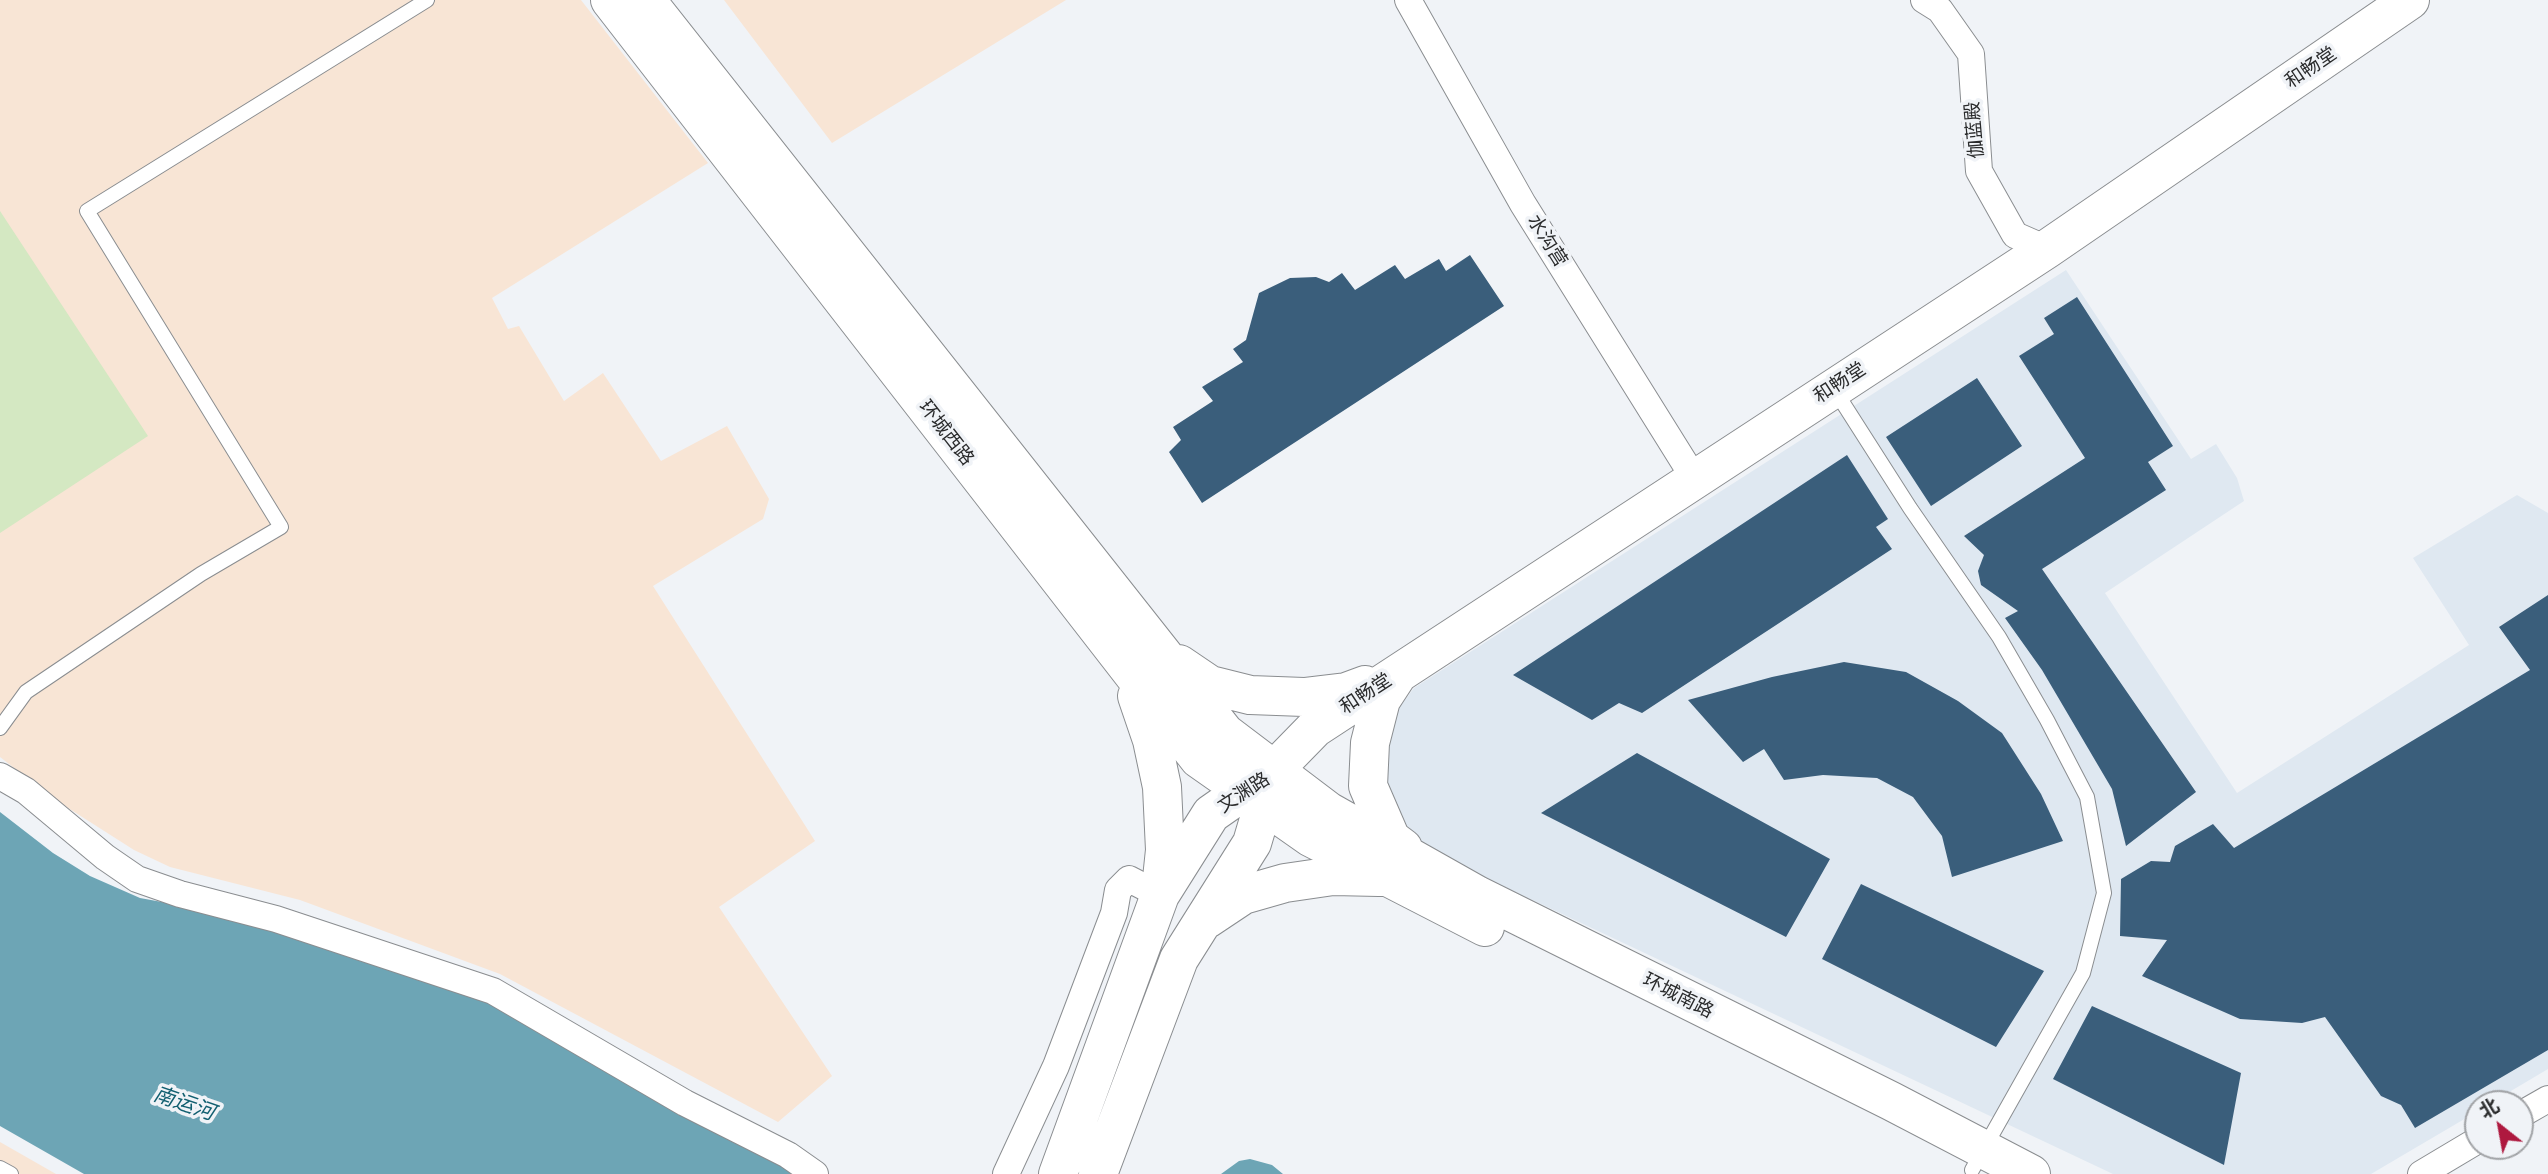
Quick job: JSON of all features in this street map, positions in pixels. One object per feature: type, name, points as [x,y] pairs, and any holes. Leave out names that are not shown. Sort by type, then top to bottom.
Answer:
[{"type":"main road","name":"环城西路","points":[[610,0],[1127,637]]},
{"type":"main road","name":"环城西路","points":[[646,0],[1127,637],[1199,759],[1260,789],[1319,824]]},
{"type":"main road","name":"和畅堂","points":[[1260,789],[1314,728],[2047,249],[2410,0]]},
{"type":"main road","points":[[1127,637],[1178,663],[1210,685],[1250,695],[1304,697],[1346,692],[1399,672]]},
{"type":"main road","points":[[1127,637],[1135,691],[1152,740],[1162,787],[1165,850],[1160,895]]},
{"type":"main road","points":[[1399,672],[1381,700],[1370,743],[1368,786],[1391,839],[1425,865]]},
{"type":"main road","name":"文渊路","points":[[1058,1174],[1160,895],[1211,814],[1260,789]]},
{"type":"main road","name":"文渊路","points":[[1104,1158],[1179,959],[1252,843],[1260,789]]},
{"type":"main road","name":"环城南路","points":[[1319,824],[1425,865],[1978,1165]]},
{"type":"main road","name":"环城南路","points":[[1319,824],[1384,877],[1978,1165],[2031,1174]]},
{"type":"main road","points":[[1200,924],[1243,895],[1285,883],[1333,876],[1384,877]]},
{"type":"street","name":"水沟营","points":[[1408,0],[1523,204],[1693,478]]},
{"type":"street","name":"伽蓝殿","points":[[1924,0],[1940,10],[1970,54],[1979,171],[2015,235],[2047,249]]},
{"type":"street","points":[[0,776],[26,791],[105,857],[137,879],[180,894],[276,919],[493,991],[685,1103],[788,1155],[815,1174]]},
{"type":"street","points":[[1006,1174],[1056,1066],[1114,912],[1118,890],[1129,879],[1160,895]]},
{"type":"street","points":[[2421,1174],[2464,1148]]},
{"type":"lane","points":[[3,723],[26,692],[201,574],[281,527],[87,211],[427,0]]},
{"type":"lane","points":[[1834,387],[1910,508],[1999,637],[2087,797],[2104,893],[2083,974],[1978,1165]]},
{"type":"lane","points":[[0,1167],[11,1174]]},
{"type":"shaded area","points":[[0,0],[581,0],[708,163],[492,298],[508,329],[519,326],[564,401],[603,373],[661,461],[727,426],[769,499],[763,519],[653,586],[815,841],[719,907],[832,1076],[778,1122],[500,974],[300,900],[170,867],[134,850],[54,799],[0,757]]},
{"type":"shaded area","points":[[724,0],[1066,0],[832,143]]},
{"type":"shaded area","points":[[2066,270],[2191,459],[2216,444],[2237,478],[2244,501],[2105,593],[2237,793],[2469,645],[2413,558],[2517,495],[2548,513],[2548,1069],[2513,1090],[2464,1090],[2464,1119],[2371,1174],[2113,1174],[1437,855],[1389,819],[1382,730],[1414,688]]},
{"type":"shaded area","points":[[0,1142],[56,1174],[0,1174]]},
{"type":"green space","points":[[0,211],[148,436],[0,533]]},
{"type":"water","name":"南运河","points":[[0,812],[53,853],[90,876],[140,898],[211,911],[484,994],[796,1174],[84,1174],[0,1126]]},
{"type":"water","points":[[1250,1159],[1272,1165],[1283,1174],[1221,1174],[1239,1161]]},
{"type":"building","points":[[1470,255],[1504,306],[1202,503],[1169,452],[1181,440],[1173,427],[1213,401],[1202,387],[1243,362],[1233,349],[1246,340],[1259,293],[1290,278],[1316,277],[1329,282],[1342,273],[1355,290],[1395,265],[1405,279],[1439,259],[1446,271]]},
{"type":"building","points":[[2077,297],[2173,446],[2148,462],[2166,490],[2042,569],[2196,792],[2126,846],[2112,789],[2042,670],[2005,618],[2018,611],[1981,585],[1978,571],[1984,555],[1964,536],[2085,458],[2019,356],[2054,334],[2044,318]]},
{"type":"building","points":[[1977,378],[2022,446],[1931,506],[1886,437]]},
{"type":"building","points":[[1847,455],[1888,519],[1876,527],[1892,549],[1642,713],[1619,703],[1592,720],[1513,675]]},
{"type":"building","points":[[2548,595],[2548,1050],[2480,1090],[2464,1090],[2464,1099],[2415,1128],[2401,1105],[2381,1096],[2325,1017],[2302,1023],[2240,1019],[2142,976],[2167,940],[2120,936],[2121,879],[2151,861],[2170,862],[2175,846],[2213,824],[2234,848],[2530,670],[2499,627]]},
{"type":"building","points":[[1844,662],[1906,672],[1958,701],[2002,733],[2041,794],[2063,841],[1952,877],[1942,836],[1913,797],[1877,778],[1823,775],[1784,780],[1764,749],[1743,762],[1688,700],[1772,677]]},
{"type":"building","points":[[1637,753],[1830,859],[1786,937],[1541,813]]},
{"type":"building","points":[[1861,884],[2044,971],[1996,1047],[1822,959]]},
{"type":"building","points":[[2092,1006],[2241,1073],[2224,1165],[2053,1079]]}]
